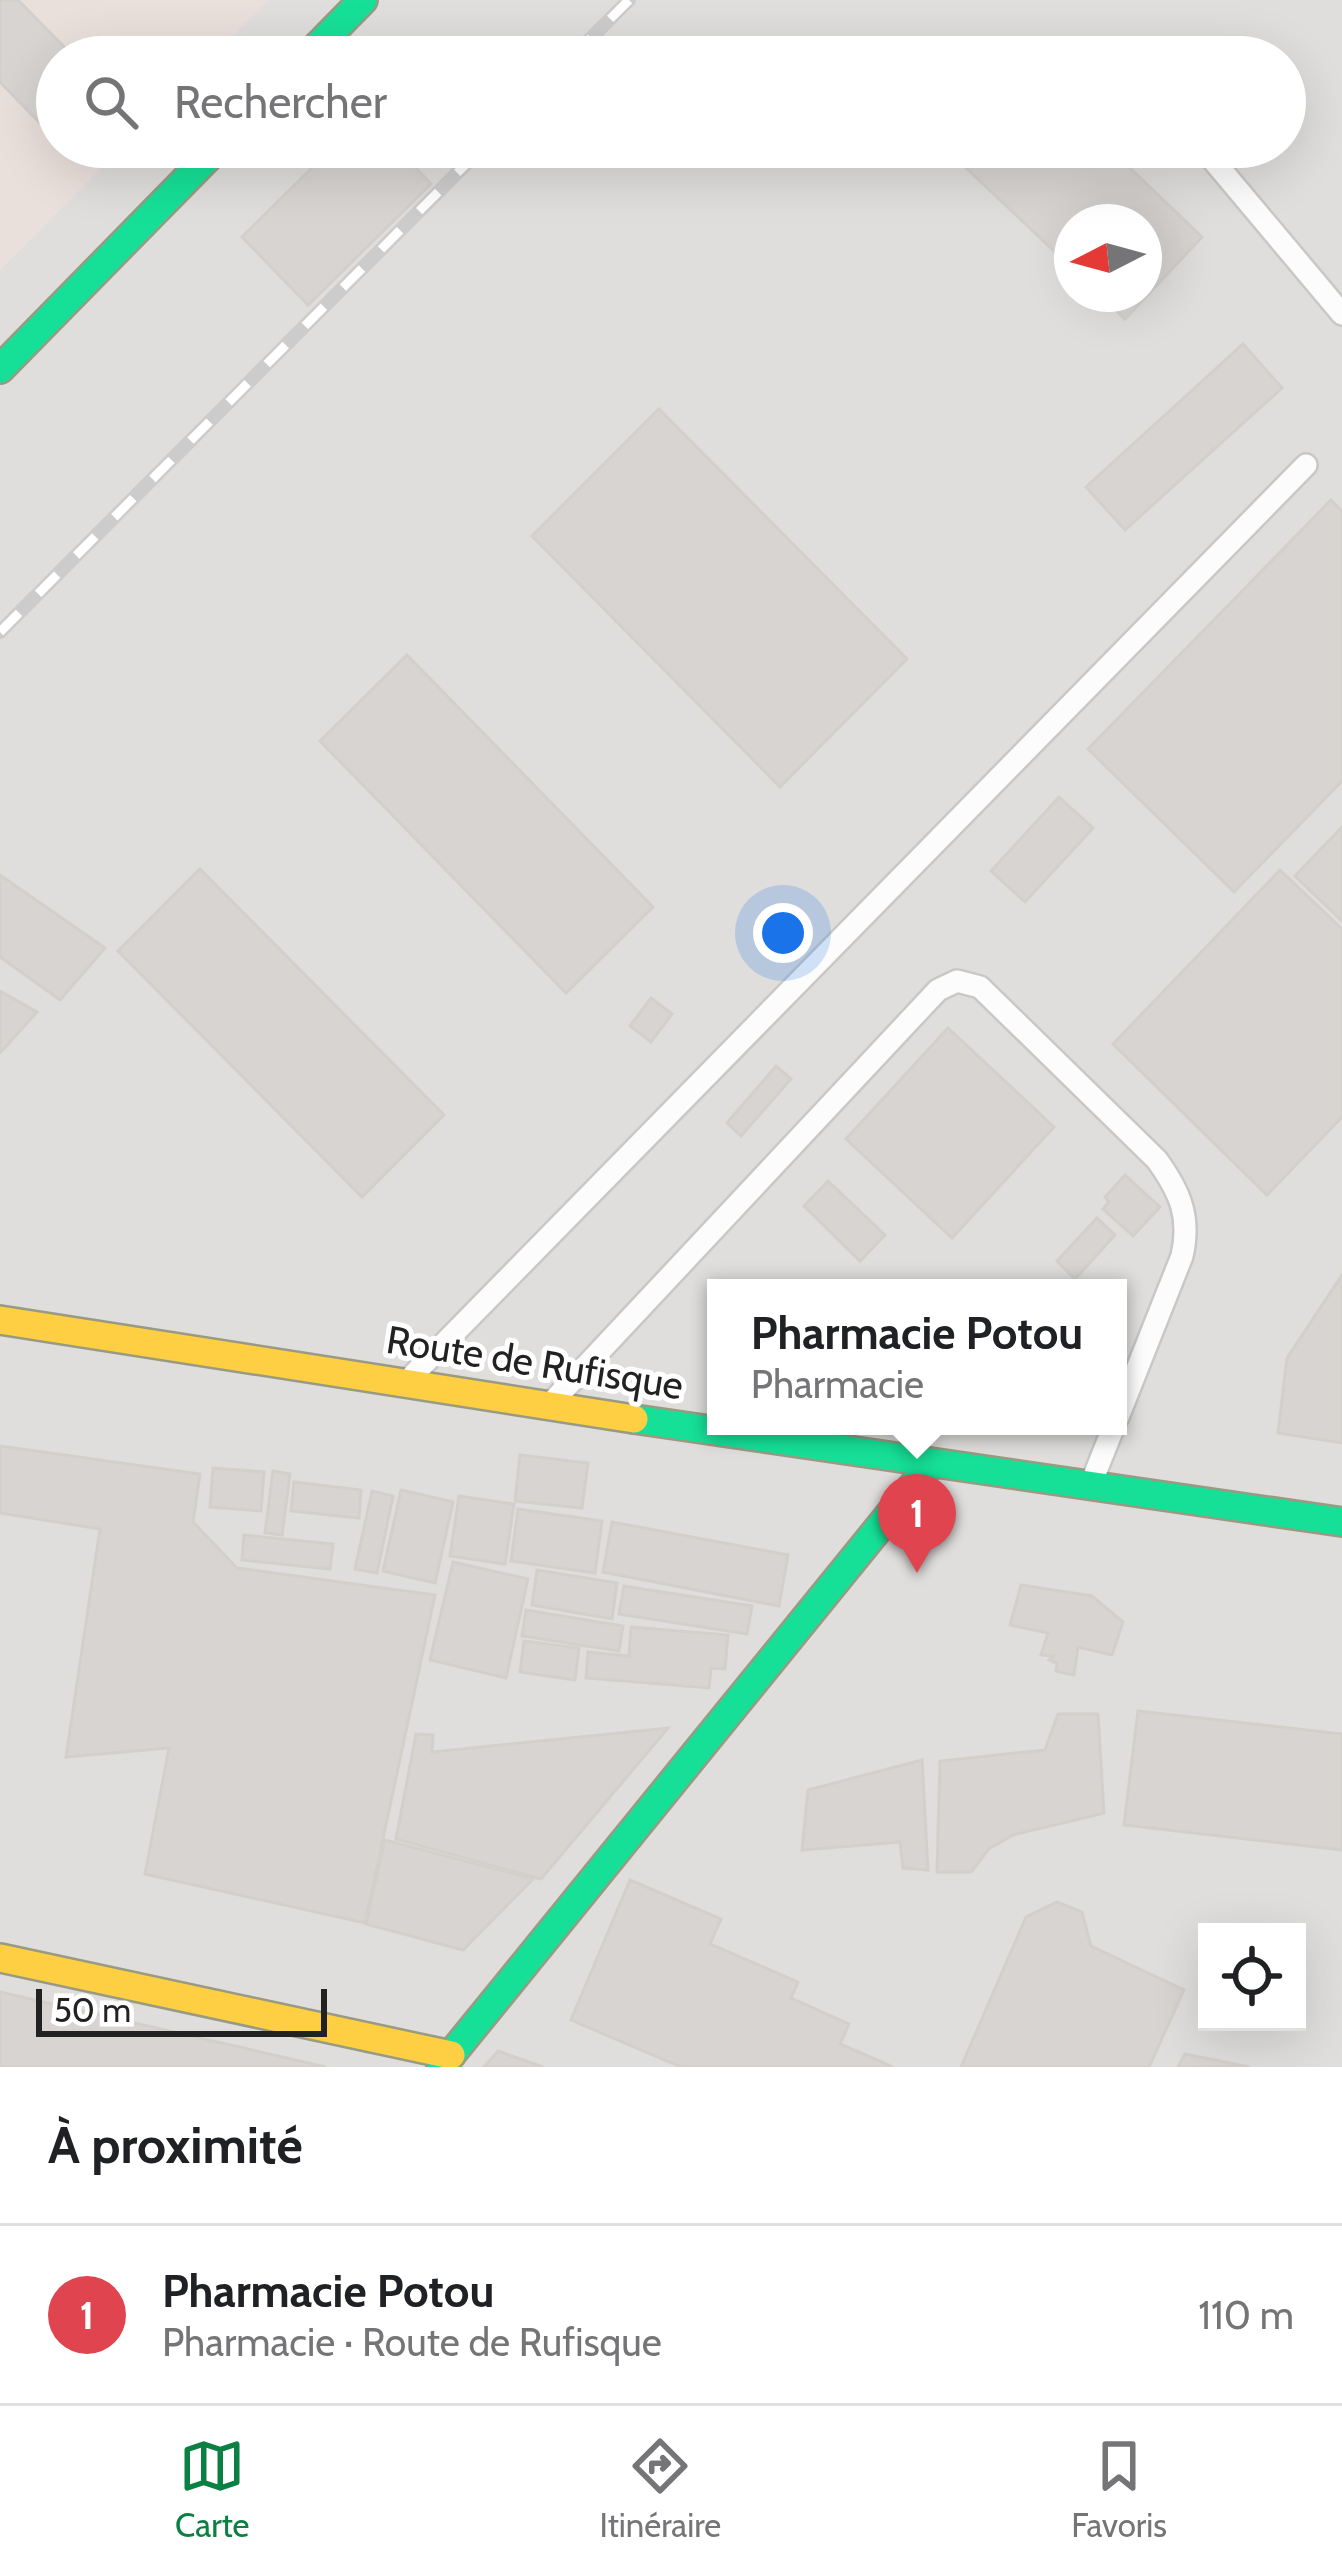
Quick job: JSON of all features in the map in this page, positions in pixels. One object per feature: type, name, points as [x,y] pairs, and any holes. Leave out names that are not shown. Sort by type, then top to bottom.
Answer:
[{"type":"street","points":[[328,36],[363,0]]},
{"type":"street","points":[[0,369],[197,168]]},
{"type":"street","name":"Route de Rufisque","points":[[0,1320],[707,1429]]},
{"type":"street","name":"Route de Rufisque","points":[[743,1435],[1342,1522]]},
{"type":"street","points":[[0,1958],[446,2061],[930,1465]]},
{"type":"lane","points":[[1220,168],[1342,314]]},
{"type":"lane","points":[[408,1380],[1306,465]]},
{"type":"lane","points":[[550,1404],[938,989],[957,981],[980,987],[1157,1160],[1177,1188],[1187,1233],[1182,1256],[1127,1394]]},
{"type":"lane","points":[[1089,1487],[1110,1435]]},
{"type":"shaded area","points":[[0,0],[1342,0],[1342,2067],[0,2067]]},
{"type":"shaded area","points":[[0,0],[269,0],[233,36],[36,36],[36,168],[101,168],[0,270]]},
{"type":"building","points":[[0,0],[18,0],[53,36],[36,36],[36,119],[0,82]]},
{"type":"building","points":[[312,168],[416,168],[431,184],[308,305],[242,237]]},
{"type":"building","points":[[966,168],[1130,168],[1202,237],[1162,280],[1162,204],[1054,204],[1054,251]]},
{"type":"building","points":[[1243,344],[1282,388],[1125,530],[1086,487]]},
{"type":"building","points":[[659,409],[907,659],[780,787],[532,536]]},
{"type":"building","points":[[1331,500],[1342,511],[1342,781],[1234,892],[1088,749]]},
{"type":"building","points":[[407,655],[653,907],[566,993],[320,741]]},
{"type":"building","points":[[1059,797],[1093,828],[1025,902],[991,871]]},
{"type":"building","points":[[1342,827],[1342,921],[1295,876]]},
{"type":"building","points":[[200,869],[444,1115],[362,1197],[118,951]]},
{"type":"building","points":[[1280,870],[1342,929],[1342,1117],[1267,1195],[1113,1044]]},
{"type":"building","points":[[0,875],[105,948],[60,1000],[0,957]]},
{"type":"building","points":[[0,991],[37,1012],[0,1053]]},
{"type":"building","points":[[651,998],[672,1014],[651,1042],[630,1026]]},
{"type":"building","points":[[948,1028],[1054,1127],[952,1238],[846,1139]]},
{"type":"building","points":[[776,1066],[791,1079],[741,1136],[727,1123]]},
{"type":"building","points":[[1125,1175],[1160,1207],[1133,1236],[1103,1209],[1109,1202],[1105,1197]]},
{"type":"building","points":[[828,1181],[885,1235],[860,1261],[804,1206]]},
{"type":"building","points":[[1097,1218],[1115,1235],[1075,1279],[1057,1261]]},
{"type":"building","points":[[1342,1275],[1342,1443],[1278,1433],[1287,1358]]},
{"type":"building","points":[[0,1446],[200,1474],[193,1522],[237,1568],[435,1595],[365,1923],[145,1874],[169,1748],[66,1757],[100,1529],[0,1513]]},
{"type":"building","points":[[520,1455],[588,1463],[582,1508],[515,1501]]},
{"type":"building","points":[[213,1468],[264,1472],[261,1511],[210,1507]]},
{"type":"building","points":[[273,1471],[290,1474],[282,1535],[265,1533]]},
{"type":"building","points":[[294,1482],[361,1490],[359,1518],[291,1511]]},
{"type":"building","points":[[401,1490],[453,1502],[435,1583],[383,1571]]},
{"type":"building","points":[[372,1491],[393,1496],[377,1573],[355,1569]]},
{"type":"building","points":[[459,1496],[514,1504],[505,1564],[450,1556]]},
{"type":"building","points":[[518,1509],[602,1521],[595,1573],[511,1561]]},
{"type":"building","points":[[612,1522],[788,1555],[779,1606],[603,1572]]},
{"type":"building","points":[[244,1535],[333,1544],[330,1569],[242,1560]]},
{"type":"building","points":[[453,1562],[528,1579],[506,1678],[430,1660]]},
{"type":"building","points":[[537,1570],[617,1583],[612,1619],[532,1605]]},
{"type":"building","points":[[1021,1585],[1092,1596],[1123,1622],[1112,1655],[1078,1647],[1074,1675],[1056,1671],[1057,1663],[1049,1660],[1053,1656],[1041,1655],[1048,1633],[1010,1625]]},
{"type":"building","points":[[624,1586],[752,1606],[747,1634],[619,1614]]},
{"type":"building","points":[[526,1610],[623,1626],[619,1651],[522,1636]]},
{"type":"building","points":[[631,1627],[728,1635],[725,1669],[711,1668],[709,1688],[586,1678],[588,1652],[629,1656]]},
{"type":"building","points":[[524,1641],[579,1648],[575,1680],[520,1672]]},
{"type":"building","points":[[1138,1711],[1342,1734],[1342,1850],[1124,1825]]},
{"type":"building","points":[[1058,1714],[1098,1714],[1104,1813],[1013,1835],[989,1849],[971,1872],[937,1872],[940,1761],[1045,1750]]},
{"type":"building","points":[[668,1728],[541,1879],[396,1839],[416,1734],[433,1735],[432,1752]]},
{"type":"building","points":[[922,1760],[928,1870],[903,1868],[900,1842],[802,1850],[808,1790]]},
{"type":"building","points":[[385,1840],[533,1879],[463,1950],[366,1924]]},
{"type":"building","points":[[630,1880],[721,1919],[710,1944],[798,1982],[791,1998],[849,2024],[840,2044],[893,2067],[681,2067],[571,2020]]},
{"type":"building","points":[[1057,1902],[1082,1912],[1091,1946],[1184,1990],[1149,2067],[961,2067],[1026,1917]]},
{"type":"building","points":[[0,1992],[326,2067],[0,2067]]},
{"type":"building","points":[[498,2051],[543,2067],[484,2067]]},
{"type":"building","points":[[1185,2054],[1249,2067],[1178,2067]]},
{"type":"railway","points":[[593,36],[629,0]]},
{"type":"railway","points":[[0,632],[462,168]]},
{"type":"traffic: fast","points":[[328,36],[363,0]]},
{"type":"traffic: fast","points":[[0,369],[197,168]]},
{"type":"traffic: fast","points":[[634,1419],[707,1430]]},
{"type":"traffic: fast","points":[[744,1435],[1342,1522]]},
{"type":"traffic: fast","points":[[441,2067],[930,1465]]},
{"type":"traffic: slow","points":[[0,1320],[634,1419]]},
{"type":"traffic: slow","points":[[0,1958],[451,2055]]},
{"type":"place","name":"Pharmacie Potou","points":[[917,1573]]}]
